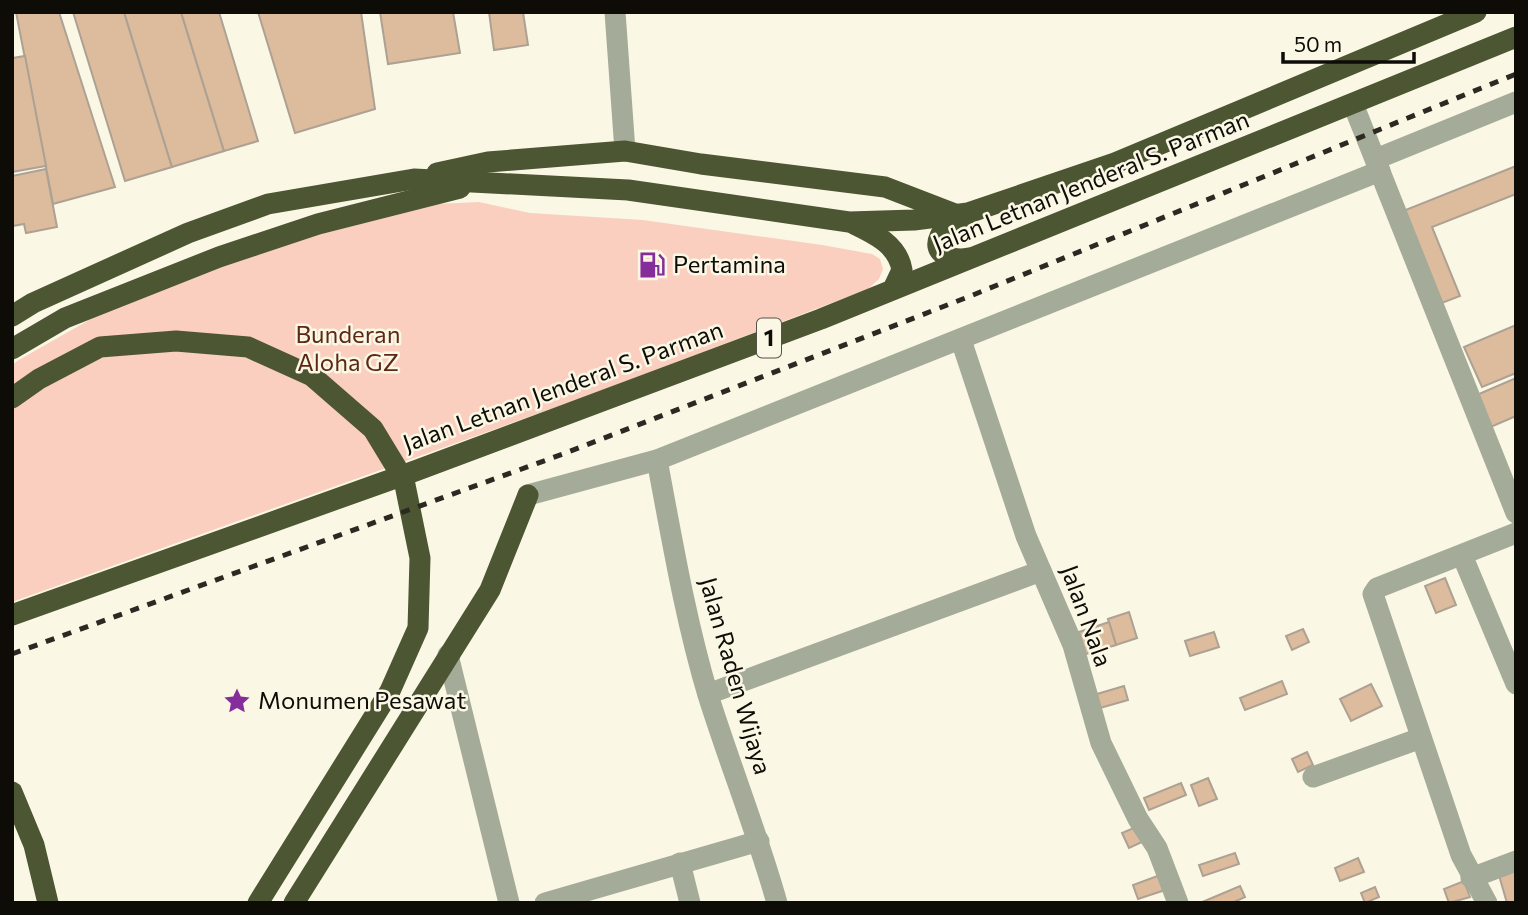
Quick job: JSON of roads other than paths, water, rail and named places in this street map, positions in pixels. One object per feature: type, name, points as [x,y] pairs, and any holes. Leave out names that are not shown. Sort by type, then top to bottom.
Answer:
[{"type":"highway","name":"Jalan Letnan Jenderal S. Parman","points":[[12,316],[33,303],[176,238],[268,204],[414,178],[628,190],[849,222],[914,220],[963,214],[1115,163],[1476,12]]},
{"type":"highway","name":"Jalan Letnan Jenderal S. Parman","points":[[12,615],[415,471],[978,257],[1516,37]]},
{"type":"highway","points":[[414,178],[488,162],[625,151],[701,164],[885,187],[963,214],[940,235],[939,249],[944,256],[957,260],[978,257]]},
{"type":"highway","points":[[12,349],[65,318],[219,257],[318,224],[480,183]]},
{"type":"highway","points":[[849,222],[880,238],[896,252],[902,270],[893,289]]},
{"type":"highway","points":[[12,398],[39,379],[100,347],[176,341],[248,347],[312,376],[373,429],[404,480],[420,558],[418,628],[390,691],[258,903]]},
{"type":"highway","points":[[295,903],[490,590],[528,495]]},
{"type":"highway","points":[[12,792],[34,845],[48,903]]},
{"type":"street","points":[[615,12],[625,151]]},
{"type":"street","points":[[528,495],[657,460],[961,340],[1378,165],[1516,102]]},
{"type":"street","points":[[1353,104],[1516,513]]},
{"type":"street","name":"Jalan Nala","points":[[961,340],[1026,536],[1073,645],[1101,743],[1138,819],[1157,848],[1178,903]]},
{"type":"street","name":"Jalan Raden Wijaya","points":[[657,460],[684,604],[708,694],[759,841],[777,903]]},
{"type":"street","points":[[1488,903],[1471,878],[1373,594],[1377,588],[1516,533]]},
{"type":"street","points":[[1462,555],[1516,684]]},
{"type":"street","points":[[708,694],[1041,571]]},
{"type":"street","points":[[449,655],[509,903]]},
{"type":"street","points":[[1313,777],[1421,738]]},
{"type":"street","points":[[545,903],[759,841]]},
{"type":"street","points":[[1471,878],[1516,861]]},
{"type":"street","points":[[680,863],[690,903]]},
{"type":"railway","points":[[12,654],[563,454],[968,297],[1516,74]]},
{"type":"place","name":"Pertamina","points":[[652,265]]},
{"type":"place","name":"Monumen Pesawat","points":[[237,701]]},
{"type":"park label","name":"Bunderan Aloha GZ","points":[[348,349]]}]
